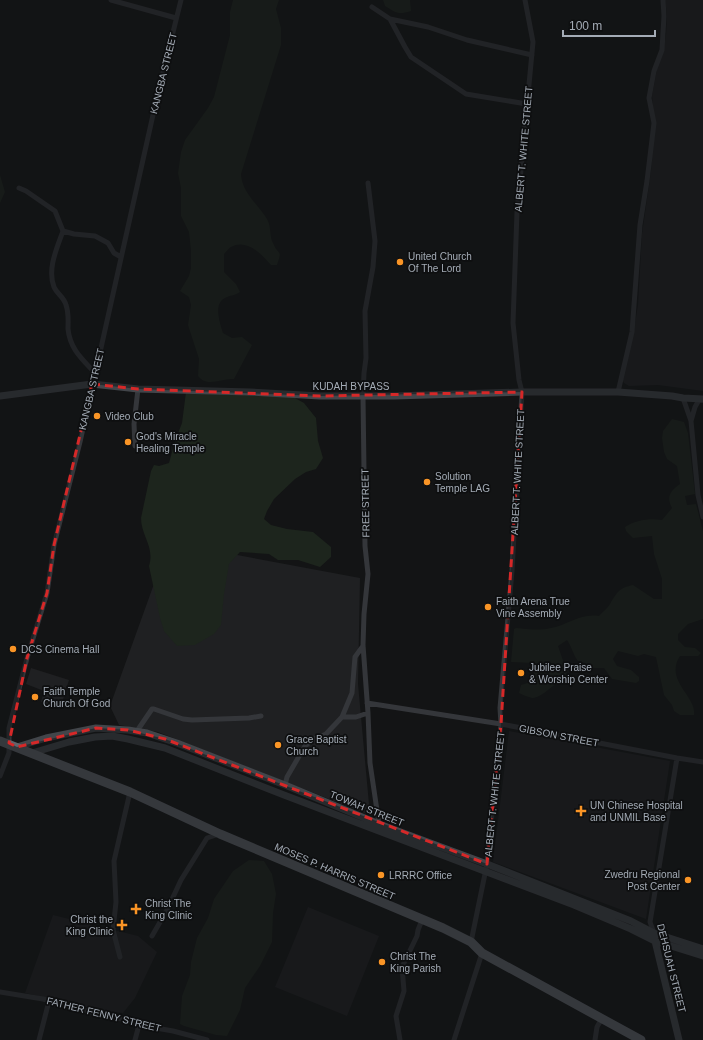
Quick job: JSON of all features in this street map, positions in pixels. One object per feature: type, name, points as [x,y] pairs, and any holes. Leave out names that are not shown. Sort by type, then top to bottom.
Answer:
[{"type":"highway","name":"MOSES P. HARRIS STREET","points":[[9,744],[130,792],[220,834],[471,942],[482,953],[641,1040]]},
{"type":"street","points":[[111,0],[176,18]]},
{"type":"street","name":"KANGBA STREET","points":[[0,776],[8,753],[9,728],[27,658],[47,593],[54,545],[80,442],[155,104],[181,0]]},
{"type":"street","name":"ALBERT T. WHITE STREET","points":[[471,942],[487,864],[501,724],[500,708],[512,571],[522,392],[519,380],[513,323],[517,212],[532,55],[532,42],[525,0]]},
{"type":"street","points":[[618,392],[632,332],[640,225],[654,123],[649,98],[654,71],[662,50],[664,16],[663,0]]},
{"type":"street","points":[[372,7],[390,18],[428,27],[467,40],[532,55]]},
{"type":"street","points":[[390,18],[411,57],[466,94],[527,104]]},
{"type":"street","name":"FREE STREET","points":[[368,183],[375,241],[373,267],[365,311],[366,358],[363,396],[365,546],[368,574],[363,645],[370,764],[379,824]]},
{"type":"street","points":[[19,188],[55,212],[63,231],[54,258],[51,276],[55,288],[63,298],[66,305],[68,331],[74,349],[95,373]]},
{"type":"street","points":[[63,231],[74,234],[95,236],[108,243],[114,253],[121,258]]},
{"type":"street","name":"KUDAH BYPASS","points":[[0,396],[92,384],[138,389],[250,392],[320,396],[394,396],[522,392],[618,392],[703,399]]},
{"type":"street","points":[[135,446],[134,424],[138,389]]},
{"type":"street","points":[[683,398],[691,420],[698,495],[703,516]]},
{"type":"street","points":[[691,420],[695,407],[699,400],[703,399]]},
{"type":"street","points":[[285,785],[286,777],[305,746],[312,740],[326,734],[342,718],[352,693],[355,657],[363,645]]},
{"type":"street","name":"GIBSON STREET","points":[[367,703],[501,724],[703,762]]},
{"type":"street","points":[[139,728],[152,709],[183,719],[192,720],[249,718],[261,716]]},
{"type":"street","points":[[342,718],[356,717],[368,713]]},
{"type":"street","name":"TOWAH STREET","points":[[9,744],[96,728],[128,730],[165,739],[285,785],[379,824],[487,864],[631,921],[654,933],[703,949]]},
{"type":"street","name":"TOWAH STREET","points":[[32,753],[52,746],[95,737],[112,736],[175,752],[588,911],[655,941],[703,956]]},
{"type":"street","name":"DEHSUAH STREET","points":[[677,758],[650,922],[654,933],[679,1040]]},
{"type":"street","points":[[120,957],[113,930],[116,902],[114,861],[130,792]]},
{"type":"street","points":[[152,936],[167,910],[181,880],[207,838],[220,834]]},
{"type":"street","points":[[400,1040],[396,1016],[404,991],[402,967],[422,920]]},
{"type":"street","points":[[454,1040],[482,953]]},
{"type":"street","name":"FATHER FENNY STREET","points":[[0,992],[49,1001],[126,1020],[139,1025],[173,1031],[207,1040]]},
{"type":"street","points":[[39,1040],[49,1001]]},
{"type":"street","points":[[595,1040],[597,1027],[602,1018]]},
{"type":"street","points":[[135,1040],[139,1025]]},
{"type":"highlighted area","points":[[92,384],[138,389],[320,396],[522,392],[501,724],[487,864],[165,739],[128,730],[96,728],[17,747],[9,743],[27,658],[47,593],[54,545]]},
{"type":"shaded area","points":[[233,0],[279,0],[276,9],[281,28],[281,45],[241,174],[247,193],[267,219],[272,240],[280,256],[277,265],[271,265],[254,249],[243,245],[231,247],[224,254],[224,272],[236,284],[240,292],[221,301],[218,309],[220,324],[223,333],[232,338],[242,337],[252,345],[234,379],[210,382],[202,380],[198,376],[199,359],[188,325],[191,305],[189,297],[180,291],[189,276],[191,268],[191,251],[189,232],[181,216],[181,188],[178,173],[181,152],[185,140],[214,97],[230,35],[230,12]]},
{"type":"shaded area","points":[[383,0],[410,0],[411,11],[403,13],[395,12],[385,6]]},
{"type":"shaded area","points":[[665,0],[703,0],[703,391],[658,385],[629,386],[624,383],[622,379],[633,336],[638,305],[642,234],[651,171],[654,118],[652,96],[657,68],[663,53],[666,35],[667,15]]},
{"type":"shaded area","points":[[0,175],[5,192],[0,203]]},
{"type":"shaded area","points":[[186,392],[293,397],[304,403],[316,418],[318,441],[323,458],[316,469],[306,472],[295,479],[274,499],[264,519],[271,525],[287,529],[313,532],[331,547],[331,557],[320,567],[298,560],[278,560],[269,554],[240,552],[229,564],[221,625],[214,634],[195,645],[177,646],[164,631],[160,618],[149,566],[149,547],[143,530],[141,518],[151,471],[154,465],[159,466],[169,463],[182,423]]},
{"type":"shaded area","points":[[672,419],[684,422],[688,433],[695,494],[685,496],[687,505],[696,504],[703,531],[703,619],[688,624],[678,634],[678,640],[685,647],[695,648],[701,653],[698,656],[680,656],[676,665],[678,681],[691,701],[694,708],[694,715],[680,715],[674,711],[672,705],[664,695],[656,657],[644,654],[638,656],[618,651],[613,659],[617,666],[631,670],[639,677],[639,681],[636,683],[612,679],[604,668],[592,668],[589,664],[578,661],[567,640],[558,646],[567,672],[565,677],[535,698],[530,698],[519,693],[521,685],[534,681],[534,663],[511,662],[514,629],[547,629],[586,616],[599,616],[609,606],[619,591],[633,585],[654,599],[662,599],[662,579],[654,554],[652,536],[633,538],[626,531],[625,527],[643,520],[662,520],[672,508],[669,501],[670,494],[680,484],[677,466],[667,459],[664,452],[662,438],[663,431]]},
{"type":"shaded area","points":[[167,542],[360,578],[358,684],[370,815],[158,732],[119,725],[110,706],[159,570]]},
{"type":"shaded area","points":[[31,668],[69,680],[60,709],[41,702],[44,691],[26,684]]},
{"type":"shaded area","name":"UN Chinese Hospital and UNMIL Base","points":[[509,731],[670,761],[646,919],[493,862]]},
{"type":"shaded area","points":[[249,860],[264,861],[272,874],[276,894],[273,913],[272,942],[260,966],[245,988],[240,1010],[227,1036],[216,1035],[184,1026],[180,1024],[182,996],[190,975],[191,962],[197,938],[208,918],[214,899],[233,871]]},
{"type":"shaded area","points":[[308,907],[379,936],[347,1016],[275,987]]},
{"type":"shaded area","points":[[53,915],[138,936],[157,952],[135,998],[123,1013],[105,1011],[25,993]]},
{"type":"place","name":"United Church Of The Lord","points":[[400,262]]},
{"type":"place","name":"Video Club","points":[[97,416]]},
{"type":"place","name":"God's Miracle Healing Temple","points":[[128,442]]},
{"type":"place","name":"Solution Temple LAG","points":[[427,482]]},
{"type":"place","name":"Faith Arena True Vine Assembly","points":[[488,607]]},
{"type":"place","name":"DCS Cinema Hall","points":[[13,649]]},
{"type":"place","name":"Jubilee Praise & Worship Center","points":[[521,673]]},
{"type":"place","name":"Faith Temple Church Of God","points":[[35,697]]},
{"type":"place","name":"Grace Baptist Church","points":[[278,745]]},
{"type":"place","name":"UN Chinese Hospital and UNMIL Base","points":[[581,811]]},
{"type":"place","name":"LRRRC Office","points":[[381,875]]},
{"type":"place","name":"Zwedru Regional Post Center","points":[[688,880]]},
{"type":"place","name":"Christ The King Clinic","points":[[136,909]]},
{"type":"place","name":"Christ the King Clinic","points":[[122,925]]},
{"type":"place","name":"Christ The King Parish","points":[[382,962]]}]
